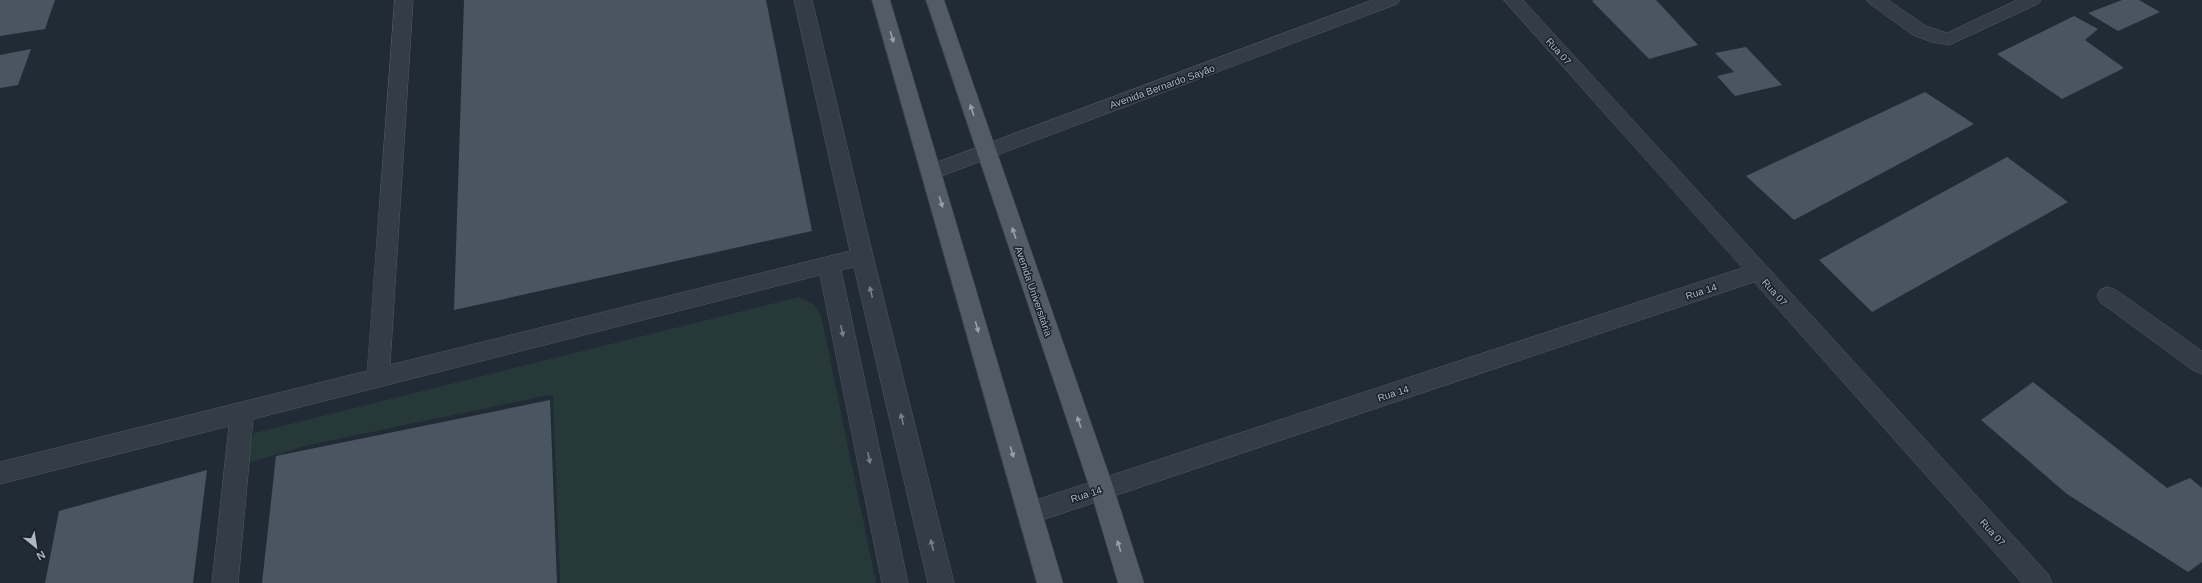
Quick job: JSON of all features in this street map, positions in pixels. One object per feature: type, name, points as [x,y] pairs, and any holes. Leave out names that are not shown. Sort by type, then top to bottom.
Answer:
[{"type":"main road","points":[[881,0],[1050,583]]},
{"type":"main road","name":"Avenida Universitária","points":[[936,0],[1102,489],[1131,583]]},
{"type":"street","points":[[378,378],[404,0]]},
{"type":"street","points":[[803,0],[862,256],[942,583]]},
{"type":"street","name":"Avenida Bernardo Sayão","points":[[932,172],[1391,0]]},
{"type":"street","name":"Rua 07","points":[[1513,0],[2038,583]]},
{"type":"street","points":[[1876,0],[1923,33],[1937,39],[1948,39],[2032,0]]},
{"type":"street","points":[[0,473],[862,256]]},
{"type":"street","points":[[829,265],[894,583]]},
{"type":"street","name":"Rua 14","points":[[1030,513],[1757,272]]},
{"type":"street","points":[[2108,296],[2202,364]]},
{"type":"street","points":[[224,583],[242,412]]},
{"type":"green space","points":[[799,297],[814,305],[821,315],[876,583],[560,583],[553,396],[549,395],[309,445],[247,463],[254,433]]},
{"type":"building","points":[[0,0],[55,0],[45,29],[0,36]]},
{"type":"building","points":[[464,0],[766,0],[812,231],[454,310]]},
{"type":"building","points":[[1656,0],[1698,45],[1649,59],[1592,1]]},
{"type":"building","points":[[2122,0],[2139,0],[2160,12],[2118,31],[2088,13]]},
{"type":"building","points":[[2074,16],[2098,29],[2085,40],[2124,68],[2062,99],[1997,54]]},
{"type":"building","points":[[1746,47],[1782,85],[1735,96],[1717,76],[1734,72],[1715,53]]},
{"type":"building","points":[[31,49],[18,85],[0,88],[0,55]]},
{"type":"building","points":[[1925,92],[1974,124],[1794,220],[1746,176]]},
{"type":"building","points":[[2007,157],[2068,202],[1872,312],[1819,260]]},
{"type":"building","points":[[2033,382],[2167,488],[2190,478],[2202,488],[2202,562],[2188,572],[2067,494],[1981,420]]},
{"type":"building","points":[[550,400],[557,583],[262,583],[276,456]]},
{"type":"building","points":[[207,470],[193,583],[45,583],[59,511]]}]
